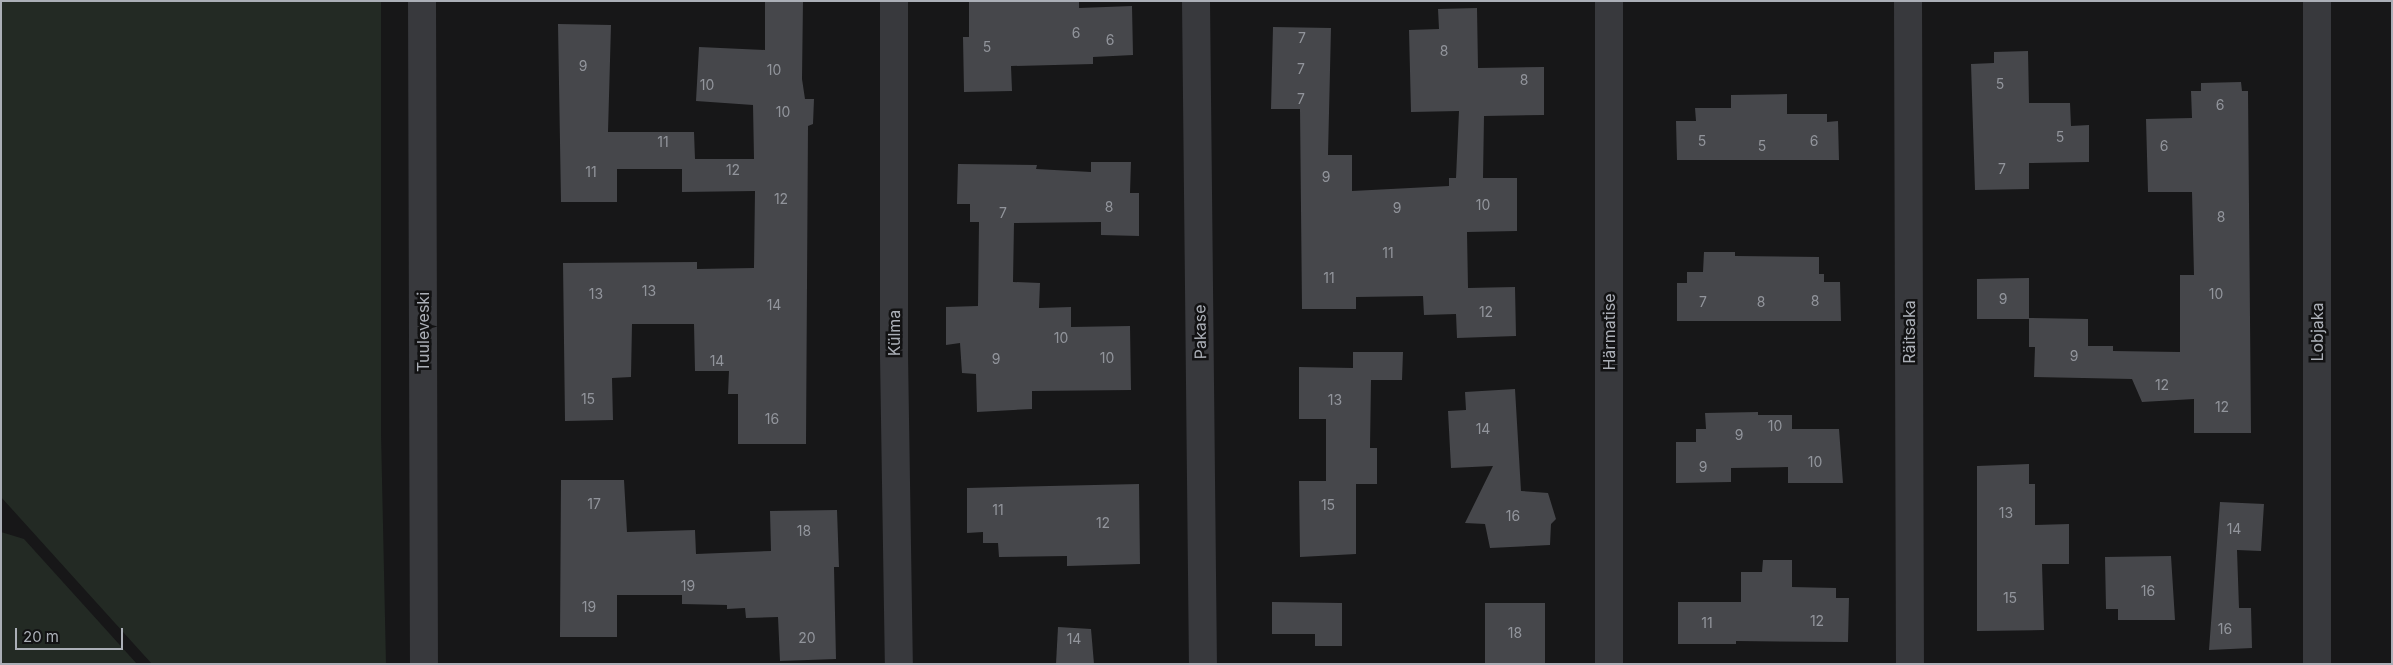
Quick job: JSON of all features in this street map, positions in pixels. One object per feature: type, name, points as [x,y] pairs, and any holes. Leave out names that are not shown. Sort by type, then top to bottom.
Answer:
[{"type":"street","name":"Tuuleveski","points":[[422,1],[424,664]]},
{"type":"street","name":"Külma","points":[[894,1],[894,355],[899,664]]},
{"type":"street","name":"Pakase","points":[[1196,1],[1203,664]]},
{"type":"street","name":"Härmatise","points":[[1609,1],[1609,664]]},
{"type":"street","name":"Räitsaka","points":[[1908,1],[1910,664]]},
{"type":"street","name":"Lobjaka","points":[[2317,1],[2317,664]]},
{"type":"shaded area","points":[[1,1],[381,1],[381,433],[386,664],[152,664],[1,497]]},
{"type":"shaded area","points":[[1,532],[24,539],[137,664],[1,664]]},
{"type":"building","points":[[765,1],[803,1],[802,79],[805,99],[814,99],[813,124],[808,126],[806,444],[738,444],[738,394],[728,394],[729,371],[695,371],[694,324],[632,324],[631,377],[612,378],[613,420],[565,421],[563,263],[697,262],[697,269],[754,268],[755,191],[682,192],[682,169],[617,169],[617,202],[561,202],[558,24],[611,25],[608,132],[694,132],[695,159],[754,159],[753,105],[696,101],[699,47],[765,50]]},
{"type":"building","points":[[1079,1],[1079,8],[1132,6],[1133,55],[1093,57],[1093,64],[1011,66],[1012,91],[964,92],[963,37],[969,37],[969,2]]},
{"type":"building","points":[[1477,8],[1478,68],[1544,67],[1544,115],[1484,116],[1483,178],[1517,178],[1517,231],[1467,232],[1468,288],[1515,287],[1516,336],[1457,338],[1456,314],[1424,315],[1423,296],[1356,297],[1356,309],[1302,309],[1300,109],[1271,109],[1273,27],[1331,28],[1328,155],[1352,155],[1352,191],[1449,186],[1449,178],[1456,178],[1459,111],[1411,112],[1409,30],[1439,29],[1438,9]]},
{"type":"building","points":[[2028,51],[2029,103],[2070,103],[2071,126],[2089,125],[2089,162],[2029,163],[2029,189],[1975,190],[1971,64],[1994,63],[1994,52]]},
{"type":"building","points":[[2241,82],[2242,91],[2248,91],[2251,433],[2194,433],[2194,399],[2142,402],[2132,379],[2034,377],[2035,347],[2029,347],[2029,319],[1977,319],[1977,279],[2029,278],[2029,318],[2088,319],[2088,346],[2113,346],[2113,351],[2180,352],[2180,275],[2194,275],[2192,192],[2148,192],[2146,119],[2192,118],[2191,91],[2201,91],[2201,83]]},
{"type":"building","points":[[1787,94],[1787,114],[1827,114],[1827,122],[1838,121],[1839,160],[1677,160],[1676,121],[1696,121],[1695,108],[1731,108],[1731,95]]},
{"type":"building","points":[[1091,162],[1131,162],[1130,193],[1139,193],[1139,236],[1101,235],[1101,222],[1014,223],[1013,282],[1040,283],[1039,308],[1071,307],[1071,327],[1130,326],[1131,390],[1032,391],[1032,409],[977,412],[976,374],[962,373],[960,343],[946,345],[946,307],[978,306],[979,222],[970,222],[970,204],[957,204],[958,164],[1037,165],[1036,169],[1091,172]]},
{"type":"building","points":[[1704,252],[1735,252],[1735,256],[1819,257],[1819,274],[1824,274],[1824,282],[1840,282],[1841,321],[1677,321],[1677,283],[1687,283],[1687,272],[1703,272]]},
{"type":"building","points":[[1353,352],[1403,352],[1402,380],[1371,380],[1370,448],[1377,448],[1377,484],[1356,484],[1356,554],[1300,557],[1299,481],[1326,481],[1326,419],[1299,419],[1299,367],[1353,368]]},
{"type":"building","points":[[1515,389],[1521,491],[1548,493],[1556,519],[1551,524],[1550,545],[1490,548],[1485,524],[1465,523],[1493,466],[1451,468],[1448,411],[1466,410],[1465,392]]},
{"type":"building","points":[[1758,412],[1758,415],[1792,415],[1792,429],[1839,429],[1843,483],[1788,483],[1788,467],[1731,468],[1731,482],[1676,483],[1676,442],[1696,442],[1696,429],[1706,429],[1705,413]]},
{"type":"building","points":[[2029,464],[2029,484],[2035,484],[2035,525],[2069,524],[2069,564],[2042,564],[2044,630],[1977,631],[1977,466]]},
{"type":"building","points":[[561,480],[624,480],[627,532],[695,530],[696,554],[771,551],[770,511],[837,510],[839,567],[834,567],[836,659],[780,661],[778,617],[746,618],[745,608],[727,609],[727,605],[682,604],[682,595],[617,595],[617,637],[560,637]]},
{"type":"building","points":[[1139,484],[1140,564],[1067,566],[1067,556],[999,557],[998,543],[983,543],[983,532],[967,533],[967,488]]},
{"type":"building","points":[[2220,502],[2264,504],[2261,551],[2237,550],[2239,608],[2251,608],[2252,648],[2209,650]]},
{"type":"building","points":[[2171,556],[2175,620],[2118,620],[2118,609],[2106,609],[2105,557]]},
{"type":"building","points":[[1763,560],[1792,560],[1792,587],[1836,588],[1836,598],[1849,598],[1848,642],[1736,641],[1736,644],[1678,644],[1678,602],[1741,602],[1741,572],[1762,572]]},
{"type":"building","points":[[1272,602],[1342,603],[1342,646],[1315,646],[1315,634],[1272,634]]},
{"type":"building","points":[[1485,603],[1545,603],[1545,664],[1485,664]]},
{"type":"building","points":[[1058,627],[1091,629],[1094,664],[1056,664]]}]
